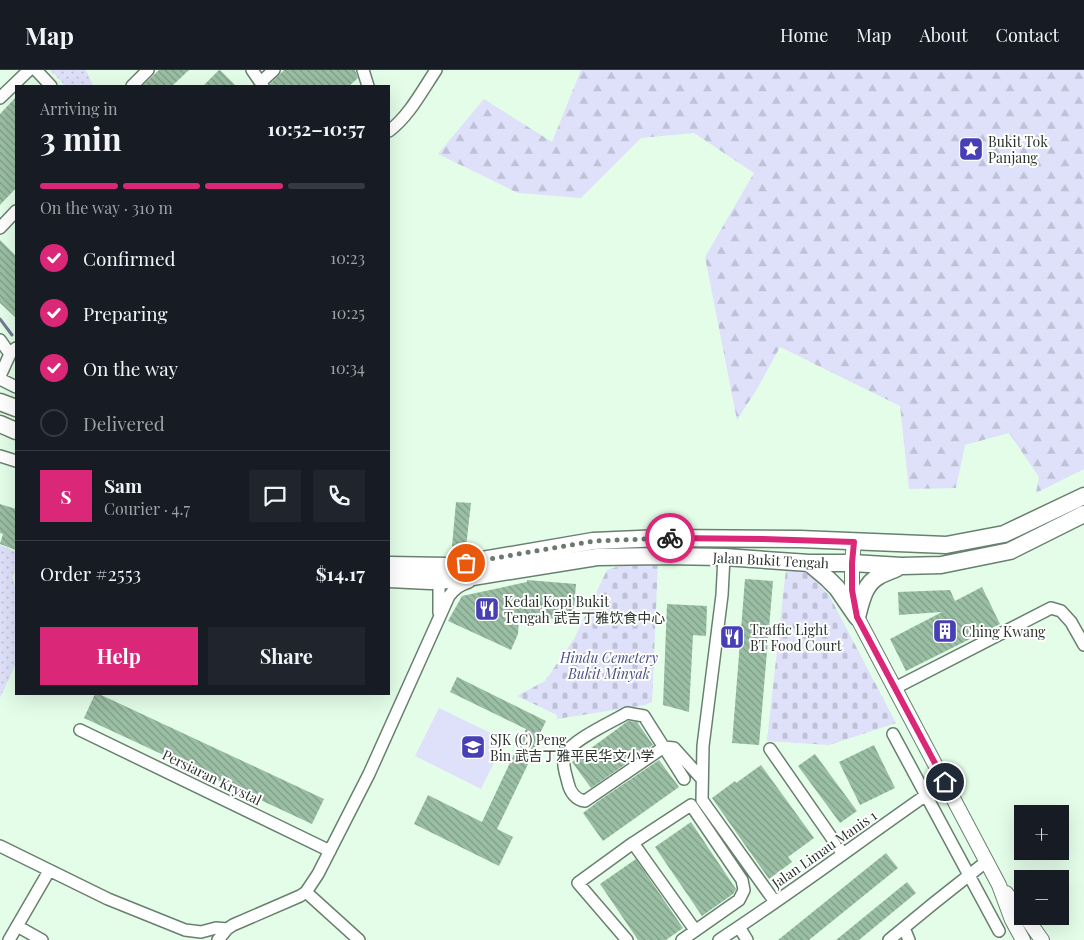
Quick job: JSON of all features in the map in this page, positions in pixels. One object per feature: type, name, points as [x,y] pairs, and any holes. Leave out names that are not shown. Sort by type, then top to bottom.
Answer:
[{"type":"highway","points":[[0,402],[15,408]]},
{"type":"highway","points":[[0,424],[15,431]]},
{"type":"highway","name":"Jalan Bukit Tengah","points":[[390,564],[447,566],[594,541],[662,538],[727,538],[946,545],[1004,534],[1084,496]]},
{"type":"highway","name":"Jalan Bukit Tengah","points":[[390,579],[454,580],[597,557],[724,557],[809,563],[902,566],[941,565],[1010,551],[1084,514]]},
{"type":"highway","points":[[809,563],[837,588],[857,617]]},
{"type":"highway","points":[[857,617],[862,598],[872,580],[902,566]]},
{"type":"main road","points":[[854,542],[852,590],[857,617],[1000,885],[1014,905]]},
{"type":"main road","points":[[1017,940],[1019,925]]},
{"type":"main road","points":[[1022,925],[1023,940]]},
{"type":"main road","points":[[1027,925],[1037,940]]},
{"type":"main road","points":[[1029,925],[1042,940]]},
{"type":"street","points":[[0,98],[29,70]]},
{"type":"street","points":[[36,70],[50,85]]},
{"type":"street","points":[[133,85],[148,70]]},
{"type":"street","points":[[252,70],[262,84],[274,70]]},
{"type":"street","points":[[363,70],[368,85]]},
{"type":"street","points":[[390,130],[406,114],[436,70]]},
{"type":"street","points":[[0,228],[15,211]]},
{"type":"street","points":[[0,340],[13,350],[0,378],[15,386]]},
{"type":"street","points":[[0,456],[15,461]]},
{"type":"street","points":[[724,557],[722,595],[703,746],[702,800],[775,902]]},
{"type":"street","points":[[218,940],[227,929],[234,925],[306,892],[318,874],[369,774],[449,596],[458,586],[492,573]]},
{"type":"street","points":[[430,581],[436,583],[439,587],[439,617]]},
{"type":"street","points":[[895,688],[1051,608],[1061,611],[1071,622],[1084,645]]},
{"type":"street","points":[[684,779],[664,747],[644,716],[627,713],[577,742],[566,753],[564,766],[569,788],[576,798],[581,801],[585,801],[664,747],[674,748],[702,779]]},
{"type":"street","name":"Persiaran Krystal","points":[[80,730],[330,851]]},
{"type":"street","points":[[893,734],[999,931]]},
{"type":"street","points":[[770,750],[843,854]]},
{"type":"street","name":"Jalan Limau Manis 1","points":[[719,940],[945,782]]},
{"type":"street","points":[[628,940],[578,883],[690,804],[742,880],[744,890],[739,900],[682,940]]},
{"type":"street","points":[[633,843],[696,930]]},
{"type":"street","points":[[0,846],[108,899],[185,930],[200,932],[216,928],[227,929]]},
{"type":"street","points":[[890,940],[987,861]]},
{"type":"street","points":[[9,940],[49,871]]},
{"type":"street","points":[[306,892],[359,940]]},
{"type":"street","points":[[17,926],[42,940]]},
{"type":"street","points":[[739,927],[747,940]]},
{"type":"street","points":[[904,928],[909,940]]},
{"type":"green space","points":[[50,70],[86,70],[93,85],[65,85]]},
{"type":"green space","points":[[581,70],[1084,70],[1084,469],[1036,493],[1039,477],[1009,433],[965,445],[956,488],[909,489],[900,406],[780,347],[737,420],[705,257],[754,173],[694,133],[641,138],[581,198],[518,193],[438,154],[484,99],[552,142]]},
{"type":"green space","points":[[0,545],[15,552],[13,577],[15,588],[15,665],[0,698]]},
{"type":"green space","name":"Hindu Cemetery Bukit Minyak","points":[[635,561],[658,562],[652,702],[645,705],[557,719],[557,715],[517,696],[545,681],[574,639],[607,570]]},
{"type":"green space","points":[[786,569],[806,571],[829,595],[896,723],[829,745],[767,741]]},
{"type":"green space","points":[[439,708],[505,740],[481,789],[415,756]]},
{"type":"building","points":[[159,70],[189,70],[173,85],[143,85]]},
{"type":"building","points":[[220,70],[235,85],[204,85]]},
{"type":"building","points":[[284,70],[355,70],[358,78],[350,85],[270,84]]},
{"type":"building","points":[[15,98],[15,189],[0,205],[0,114]]},
{"type":"building","points":[[0,240],[15,255],[15,317],[0,303]]},
{"type":"building","points":[[456,502],[471,503],[466,547],[452,546]]},
{"type":"building","points":[[0,504],[15,509],[15,550],[0,544],[3,534],[0,533]]},
{"type":"building","points":[[745,579],[773,581],[759,745],[732,743]]},
{"type":"building","name":"Kedai Kopi Bukit Tengah 武吉丁雅饮食中心","points":[[527,580],[576,584],[573,620],[519,616],[518,634],[511,650],[448,621],[462,596],[527,582]]},
{"type":"building","name":"Ching Kwang","points":[[982,587],[1000,624],[906,671],[890,639],[942,612],[899,615],[898,592],[950,590],[955,601]]},
{"type":"building","points":[[667,604],[707,606],[706,636],[693,635],[689,712],[663,705]]},
{"type":"building","points":[[457,677],[546,721],[537,739],[539,741],[497,829],[513,837],[499,866],[414,824],[428,795],[482,822],[526,729],[450,692]]},
{"type":"building","points":[[95,695],[101,695],[324,799],[312,824],[84,718]]},
{"type":"building","points":[[628,721],[637,722],[653,745],[591,788],[572,762]]},
{"type":"building","points":[[874,745],[895,788],[860,805],[839,762]]},
{"type":"building","points":[[815,754],[857,811],[840,823],[798,766]]},
{"type":"building","points":[[659,760],[679,787],[603,841],[583,813]]},
{"type":"building","points":[[761,765],[814,838],[788,857],[792,862],[769,879],[712,798]]},
{"type":"building","points":[[691,822],[736,889],[733,894],[702,916],[655,847]]},
{"type":"building","points":[[886,853],[898,868],[809,940],[778,940]]},
{"type":"building","points":[[636,859],[683,928],[666,940],[638,940],[600,884]]},
{"type":"building","points":[[907,882],[916,893],[859,940],[836,940]]},
{"type":"waterway","points":[[0,319],[12,335]]},
{"type":"way so far","points":[[466,563],[594,541],[670,538]]},
{"type":"place","name":"Bukit Tok Panjang","points":[[971,149]]},
{"type":"place","name":"Kedai Kopi Bukit Tengah 武吉丁雅饮食中心","points":[[487,609]]},
{"type":"place","name":"Ching Kwang","points":[[945,631]]},
{"type":"place","name":"Traffic Light BT Food Court","points":[[732,637]]},
{"type":"place","name":"SJK (C) Peng Bin 武吉丁雅平民华文小学","points":[[473,747]]},
{"type":"route","points":[[670,538],[854,542],[852,590],[857,617],[945,782]]}]
